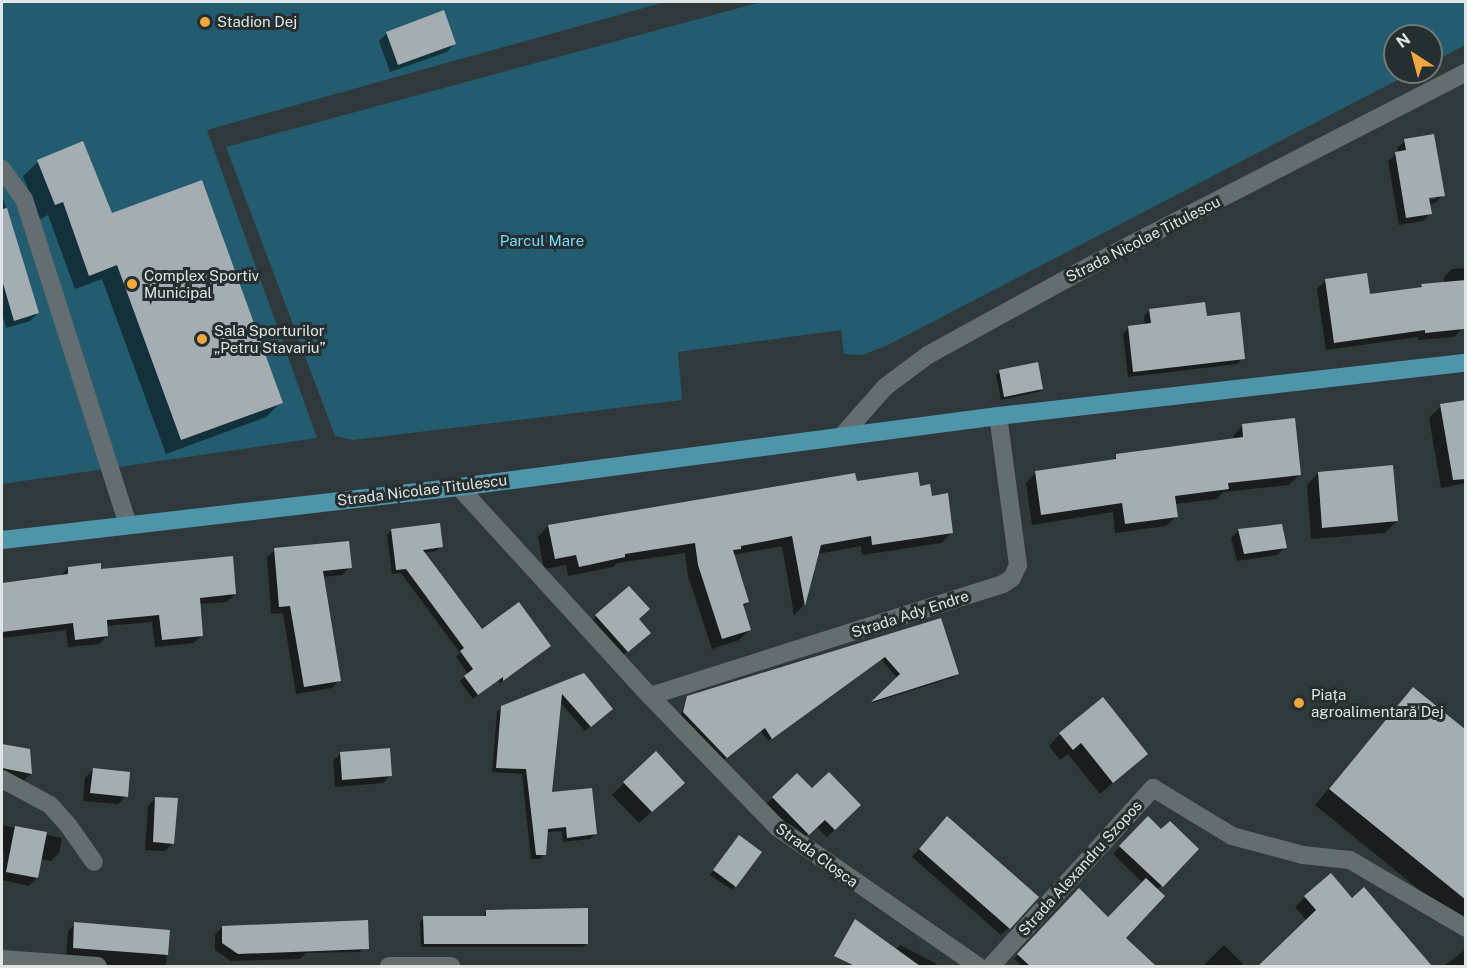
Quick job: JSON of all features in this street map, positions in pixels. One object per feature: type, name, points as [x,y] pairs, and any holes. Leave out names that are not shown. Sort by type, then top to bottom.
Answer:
[{"type":"main road","name":"Strada Nicolae Titulescu","points":[[2,540],[459,487],[998,416],[1466,363]]},
{"type":"street","name":"Strada Nicolae Titulescu","points":[[842,436],[885,387],[928,355],[1099,261],[1466,72]]},
{"type":"street","points":[[2,169],[24,199],[128,525]]},
{"type":"street","name":"Strada Ady Endre","points":[[650,696],[1003,584],[1012,578],[1018,565],[998,416]]},
{"type":"street","name":"Strada Cloșca","points":[[459,487],[650,696],[777,827],[978,966]]},
{"type":"street","points":[[2,779],[50,805],[68,825],[94,862]]},
{"type":"street","name":"Strada Alexandru Szopos","points":[[991,966],[1153,788],[1232,836],[1303,855],[1350,860],[1466,928]]},
{"type":"street","points":[[2,959],[99,966]]},
{"type":"street","points":[[388,966],[451,966]]},
{"type":"green space","name":"Complex Sportiv Municipal","points":[[2,2],[665,2],[207,130],[317,438],[2,484]]},
{"type":"green space","name":"Parcul Mare","points":[[761,2],[1465,2],[1465,45],[1443,57],[1443,24],[1383,24],[1383,84],[1390,84],[888,345],[862,355],[844,354],[841,330],[678,352],[682,400],[353,440],[335,436],[226,147]]},
{"type":"building","points":[[444,10],[456,44],[398,65],[386,32]]},
{"type":"building","points":[[1434,134],[1445,196],[1429,198],[1432,214],[1406,218],[1395,152],[1406,150],[1404,139]]},
{"type":"building","name":"Sala Sporturilor „Petru Stavariu”","points":[[83,141],[112,213],[202,180],[283,403],[181,440],[117,265],[89,276],[63,202],[55,205],[37,160]]},
{"type":"building","points":[[7,208],[39,313],[14,321],[2,280],[2,209]]},
{"type":"building","points":[[1367,273],[1370,294],[1422,287],[1421,284],[1466,280],[1464,329],[1425,333],[1425,330],[1334,343],[1325,279]]},
{"type":"building","points":[[1205,302],[1207,316],[1240,312],[1245,359],[1133,372],[1128,326],[1151,323],[1149,309]]},
{"type":"building","points":[[1038,362],[1043,389],[1004,397],[999,370]]},
{"type":"building","points":[[1466,400],[1466,479],[1453,480],[1440,404]]},
{"type":"building","points":[[1295,418],[1301,475],[1228,483],[1229,489],[1175,496],[1178,517],[1125,524],[1122,503],[1041,515],[1035,471],[1116,459],[1116,454],[1243,437],[1242,424]]},
{"type":"building","points":[[1393,465],[1398,521],[1322,528],[1318,472]]},
{"type":"building","points":[[918,472],[920,486],[930,484],[932,496],[948,493],[953,533],[872,545],[871,536],[821,545],[805,606],[792,536],[741,546],[741,549],[733,550],[749,602],[743,604],[751,630],[722,639],[698,565],[695,543],[625,554],[625,557],[579,567],[576,555],[555,559],[548,525],[855,473],[857,481]]},
{"type":"building","points":[[440,523],[443,547],[423,550],[482,629],[519,602],[551,646],[503,681],[503,677],[478,695],[464,676],[473,669],[460,651],[464,648],[406,569],[396,570],[391,529]]},
{"type":"building","points":[[1282,524],[1287,548],[1244,554],[1238,529]]},
{"type":"building","points":[[349,541],[352,568],[323,571],[341,681],[304,687],[290,606],[279,607],[274,548]]},
{"type":"building","points":[[233,556],[236,594],[200,598],[203,636],[162,640],[159,615],[107,620],[108,636],[75,640],[73,623],[2,632],[2,583],[68,574],[68,567],[101,563],[101,569]]},
{"type":"building","points":[[629,586],[650,609],[639,619],[651,633],[628,652],[595,615]]},
{"type":"building","points":[[941,618],[959,674],[871,702],[900,674],[885,657],[772,739],[765,728],[727,758],[683,712],[687,696]]},
{"type":"building","points":[[584,673],[613,709],[591,727],[562,694],[552,792],[592,788],[597,834],[567,838],[566,827],[548,829],[546,855],[536,855],[526,769],[496,768],[501,706]]},
{"type":"building","points":[[1413,687],[1466,730],[1466,900],[1329,789]]},
{"type":"building","points":[[1103,697],[1148,754],[1113,783],[1081,743],[1073,750],[1059,733]]},
{"type":"building","points":[[2,744],[30,749],[32,774],[2,768]]},
{"type":"building","points":[[390,748],[392,776],[342,780],[340,752]]},
{"type":"building","points":[[656,751],[685,783],[652,812],[623,782]]},
{"type":"building","points":[[93,768],[130,772],[128,797],[90,793]]},
{"type":"building","points":[[829,772],[861,805],[835,830],[825,820],[809,835],[772,797],[797,773],[812,788]]},
{"type":"building","points":[[155,797],[178,798],[174,844],[153,842]]},
{"type":"building","points":[[947,816],[1039,897],[1010,929],[919,849]]},
{"type":"building","points":[[1148,816],[1161,829],[1170,821],[1199,849],[1163,887],[1119,846]]},
{"type":"building","points":[[15,826],[47,832],[38,878],[6,872]]},
{"type":"building","points":[[739,835],[762,852],[736,887],[713,870]]},
{"type":"building","points":[[1331,873],[1352,898],[1364,887],[1432,966],[1258,966],[1316,910],[1304,896]]},
{"type":"building","points":[[1146,878],[1165,896],[1126,938],[1156,966],[1030,966],[1017,954],[1079,888],[1108,917]]},
{"type":"building","points":[[588,908],[588,944],[424,944],[423,916],[486,916],[486,910]]},
{"type":"building","points":[[855,919],[920,966],[855,966],[834,956]]},
{"type":"building","points":[[368,920],[369,949],[238,954],[222,943],[222,926]]},
{"type":"building","points":[[74,922],[170,930],[168,955],[73,948]]},
{"type":"place","name":"Stadion Dej","points":[[205,22]]},
{"type":"place","name":"Complex Sportiv Municipal","points":[[132,284]]},
{"type":"place","name":"Sala Sporturilor „Petru Stavariu”","points":[[202,339]]},
{"type":"place","name":"Piața agroalimentară Dej","points":[[1299,703]]}]
